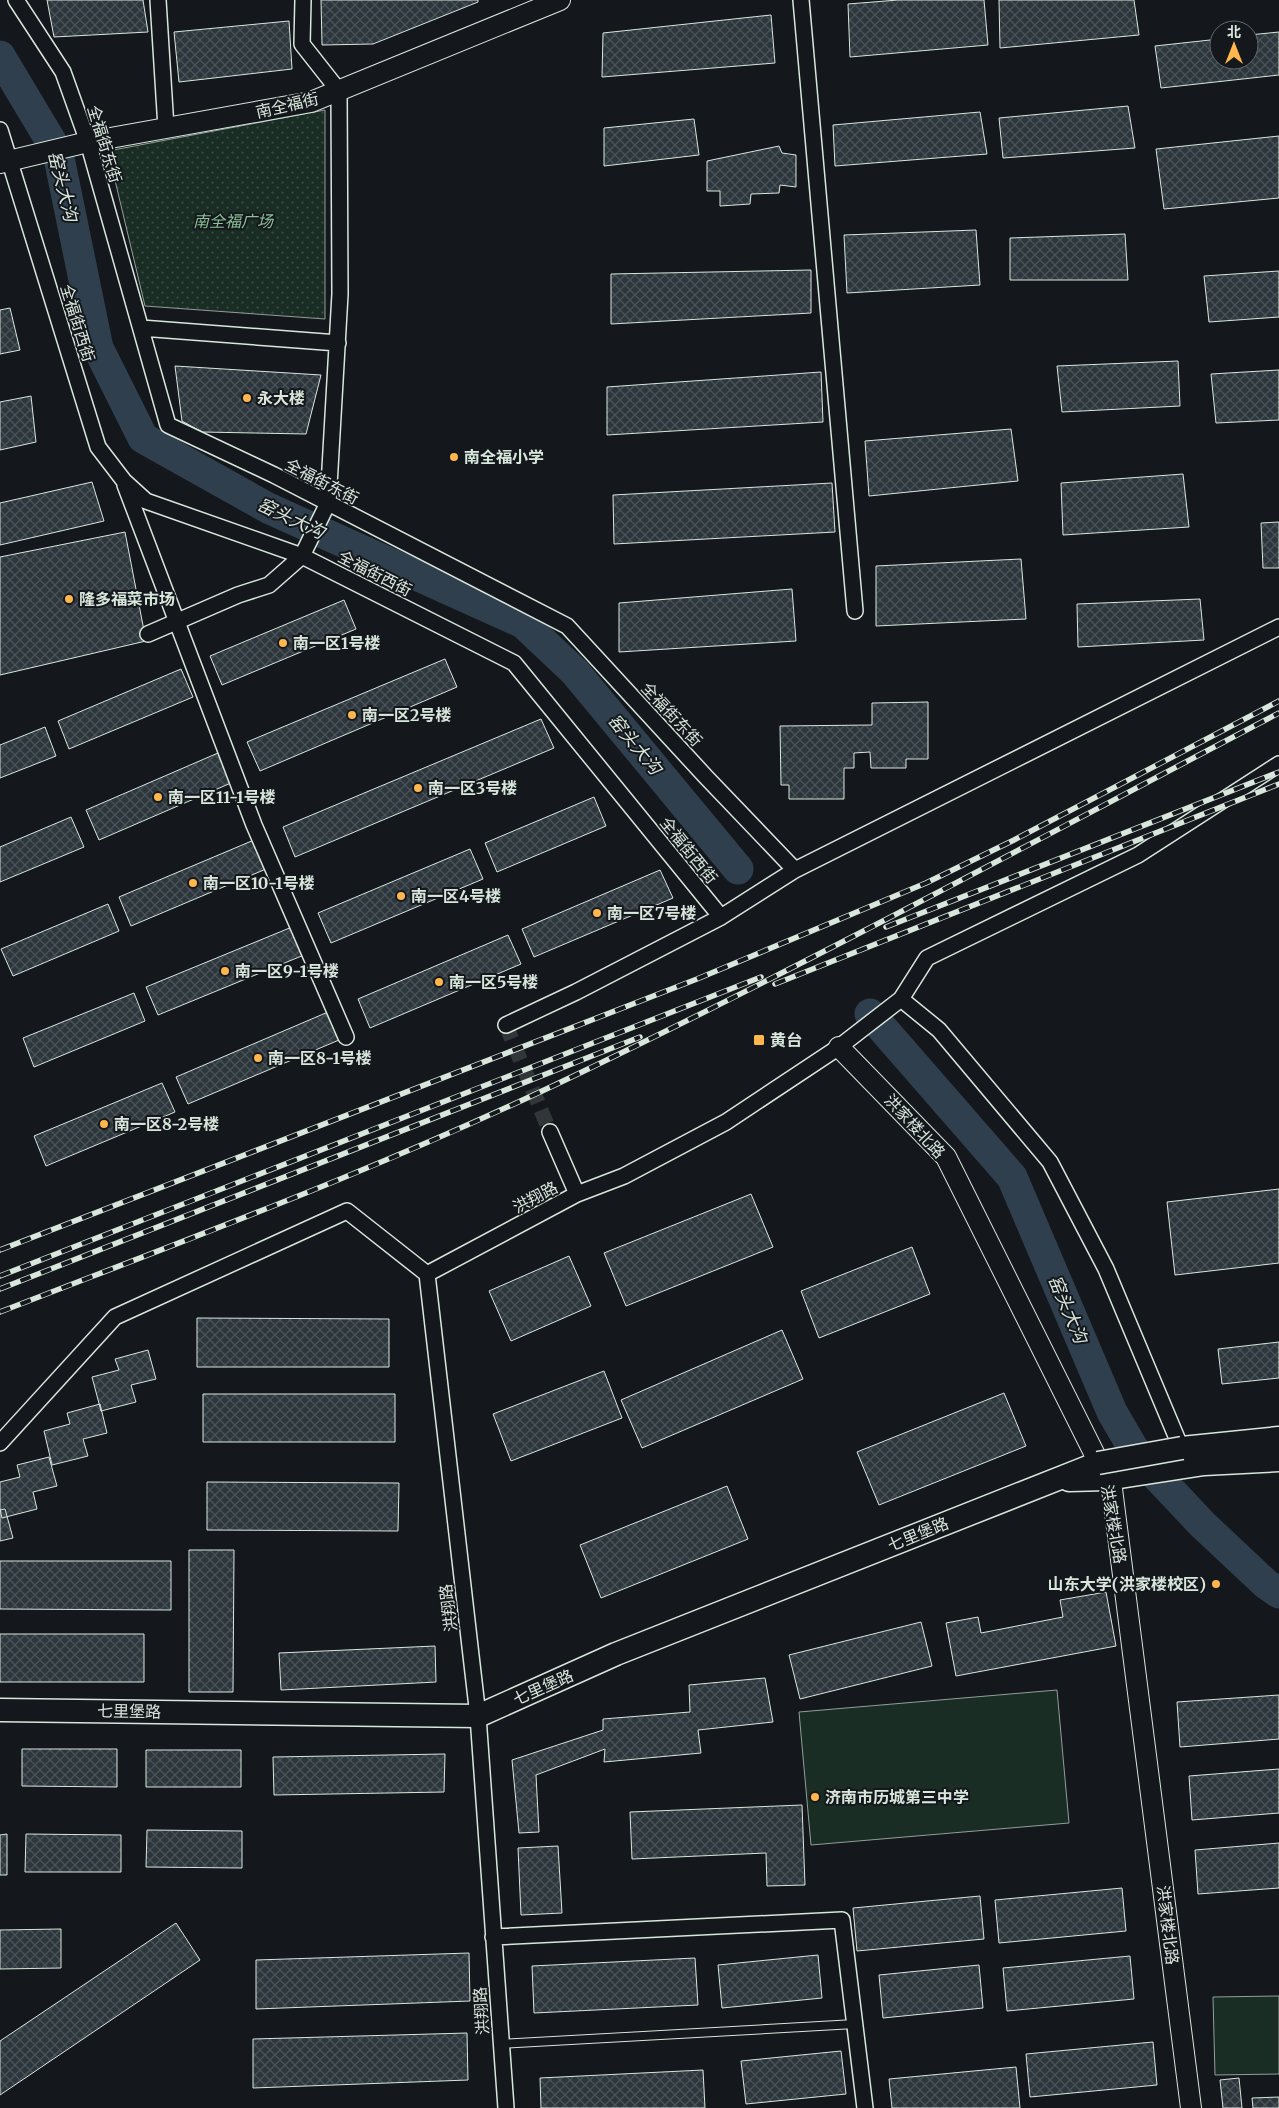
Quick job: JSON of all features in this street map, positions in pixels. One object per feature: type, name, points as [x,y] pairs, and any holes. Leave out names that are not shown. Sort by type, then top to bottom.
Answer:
[{"type":"main road","name":"七里堡路","points":[[0,1710],[478,1716],[616,1654],[1052,1480],[1279,1438]]},
{"type":"main road","name":"七里堡路","points":[[1184,1457],[1279,1460]]},
{"type":"street","name":"全福街东街","points":[[16,0],[63,72],[88,142],[168,426],[328,503],[567,626],[706,777],[795,870]]},
{"type":"street","points":[[158,0],[166,128]]},
{"type":"street","points":[[148,634],[238,595],[269,585],[302,556],[328,503],[340,294],[339,91],[302,44],[303,0]]},
{"type":"street","name":"南全福街","points":[[5,162],[88,142],[311,102],[560,0]]},
{"type":"street","points":[[801,0],[855,611]]},
{"type":"street","name":"全福街西街","points":[[0,130],[5,162],[98,447],[124,481],[146,501],[302,556],[514,663],[721,917]]},
{"type":"street","points":[[141,328],[338,343]]},
{"type":"street","points":[[124,481],[254,825],[346,1037]]},
{"type":"street","points":[[506,1026],[721,917],[795,870],[1279,627]]},
{"type":"street","points":[[1184,1457],[1106,1269],[1050,1162],[939,1030],[901,999],[927,958],[1138,855],[1279,764]]},
{"type":"street","name":"洪翔路","points":[[506,2108],[478,1716],[427,1274],[577,1194],[624,1176],[726,1122],[839,1046],[901,999]]},
{"type":"street","name":"洪家楼北路","points":[[839,1046],[946,1157],[1112,1489],[1191,2108]]},
{"type":"street","points":[[550,1132],[577,1194]]},
{"type":"street","points":[[0,1443],[115,1318],[347,1210],[427,1274]]},
{"type":"street","points":[[493,1937],[842,1920],[865,2108]]},
{"type":"lane","points":[[501,2044],[855,2024]]},
{"type":"green space","name":"南全福广场","points":[[325,110],[325,319],[145,306],[108,151]]},
{"type":"green space","points":[[1057,1690],[1069,1823],[811,1845],[799,1712]]},
{"type":"green space","points":[[1279,1996],[1279,2074],[1215,2075],[1213,1997]]},
{"type":"building","points":[[47,0],[143,0],[148,32],[54,37]]},
{"type":"building","points":[[321,0],[478,0],[478,2],[373,44],[322,45]]},
{"type":"building","points":[[898,0],[984,0],[988,45],[850,57],[848,4]]},
{"type":"building","points":[[999,0],[1134,0],[1139,35],[1000,48]]},
{"type":"building","points":[[771,15],[775,63],[602,77],[603,33]]},
{"type":"building","points":[[289,21],[292,69],[179,82],[174,32]]},
{"type":"building","points":[[1279,32],[1279,75],[1161,88],[1155,46],[1209,40],[1209,70],[1259,70],[1259,34]]},
{"type":"building","points":[[1128,106],[1135,148],[1003,158],[999,118]]},
{"type":"building","points":[[980,112],[987,154],[835,166],[833,125]]},
{"type":"building","points":[[694,119],[699,155],[604,166],[604,128]]},
{"type":"building","points":[[1279,136],[1279,198],[1164,209],[1156,149]]},
{"type":"building","points":[[779,146],[782,153],[796,155],[796,187],[780,185],[779,193],[751,194],[750,204],[720,206],[720,191],[707,191],[707,161]]},
{"type":"building","points":[[976,230],[980,285],[847,293],[844,235]]},
{"type":"building","points":[[1125,234],[1128,280],[1010,280],[1010,238]]},
{"type":"building","points":[[811,270],[811,313],[611,324],[611,274]]},
{"type":"building","points":[[1279,271],[1279,317],[1209,322],[1204,276]]},
{"type":"building","points":[[10,308],[20,350],[0,354],[0,310]]},
{"type":"building","points":[[1178,361],[1180,406],[1062,412],[1057,366]]},
{"type":"building","name":"永大楼","points":[[175,366],[321,375],[306,434],[202,432],[182,421]]},
{"type":"building","points":[[1279,370],[1279,420],[1216,423],[1211,374]]},
{"type":"building","points":[[821,372],[823,422],[607,435],[607,387]]},
{"type":"building","points":[[31,396],[36,442],[0,450],[0,402]]},
{"type":"building","points":[[1011,429],[1018,481],[869,496],[865,441]]},
{"type":"building","points":[[1183,474],[1189,527],[1063,535],[1061,483]]},
{"type":"building","points":[[92,482],[104,521],[0,545],[0,503]]},
{"type":"building","points":[[832,483],[835,532],[614,544],[613,495]]},
{"type":"building","points":[[1279,522],[1279,568],[1263,568],[1261,523]]},
{"type":"building","name":"隆多福菜市场","points":[[125,532],[146,641],[0,675],[0,557]]},
{"type":"building","points":[[1021,559],[1026,619],[876,626],[876,566]]},
{"type":"building","points":[[792,589],[796,641],[619,652],[619,603]]},
{"type":"building","points":[[1200,599],[1204,640],[1078,647],[1077,604]]},
{"type":"building","name":"南一区1号楼","points":[[344,600],[356,629],[222,685],[210,656]]},
{"type":"building","name":"南一区2号楼","points":[[445,659],[457,687],[260,771],[247,742]]},
{"type":"building","points":[[181,669],[193,697],[69,749],[58,721]]},
{"type":"building","points":[[928,702],[928,759],[906,759],[906,768],[871,768],[870,752],[854,753],[854,768],[844,768],[844,799],[789,799],[789,785],[781,785],[780,726],[872,725],[872,703]]},
{"type":"building","name":"南一区3号楼","points":[[541,719],[554,748],[295,857],[283,827]]},
{"type":"building","points":[[45,727],[56,756],[0,778],[0,745]]},
{"type":"building","name":"南一区11-1号楼","points":[[218,753],[231,783],[99,840],[86,810]]},
{"type":"building","points":[[594,797],[606,826],[497,872],[485,843]]},
{"type":"building","points":[[71,817],[84,847],[0,882],[0,847]]},
{"type":"building","name":"南一区10-1号楼","points":[[254,840],[266,869],[131,926],[119,897]]},
{"type":"building","name":"南一区4号楼","points":[[470,849],[483,879],[331,943],[318,913]]},
{"type":"building","name":"南一区7号楼","points":[[660,870],[673,898],[534,957],[522,929]]},
{"type":"building","points":[[108,904],[119,931],[13,976],[1,949]]},
{"type":"building","name":"南一区9-1号楼","points":[[292,927],[304,955],[158,1015],[146,987]]},
{"type":"building","name":"南一区5号楼","points":[[508,935],[521,964],[370,1028],[358,999]]},
{"type":"building","points":[[134,993],[145,1021],[34,1067],[23,1038]]},
{"type":"building","name":"南一区8-1号楼","points":[[328,1012],[339,1040],[188,1104],[176,1077]]},
{"type":"building","name":"南一区8-2号楼","points":[[162,1083],[175,1112],[46,1166],[34,1136]]},
{"type":"building","points":[[1279,1189],[1279,1263],[1175,1275],[1167,1202]]},
{"type":"building","points":[[751,1194],[773,1247],[626,1306],[604,1253]]},
{"type":"building","points":[[912,1247],[930,1294],[819,1338],[801,1291]]},
{"type":"building","points":[[569,1256],[591,1306],[511,1341],[489,1291]]},
{"type":"building","points":[[197,1318],[389,1319],[389,1367],[197,1367]]},
{"type":"building","points":[[782,1330],[803,1379],[642,1448],[621,1400]]},
{"type":"building","points":[[1279,1342],[1279,1378],[1222,1384],[1218,1349]]},
{"type":"building","points":[[148,1350],[156,1379],[131,1385],[136,1402],[101,1411],[92,1377],[119,1370],[115,1359]]},
{"type":"building","points":[[604,1371],[622,1418],[511,1461],[493,1414]]},
{"type":"building","points":[[1004,1393],[1026,1446],[879,1505],[857,1452]]},
{"type":"building","points":[[203,1394],[395,1394],[395,1442],[203,1442]]},
{"type":"building","points":[[100,1404],[107,1433],[83,1439],[88,1456],[52,1465],[44,1431],[70,1424],[67,1413]]},
{"type":"building","points":[[49,1457],[57,1486],[33,1492],[37,1509],[2,1518],[0,1482],[20,1477],[17,1465]]},
{"type":"building","points":[[207,1482],[399,1483],[398,1531],[207,1530]]},
{"type":"building","points":[[727,1486],[748,1539],[601,1598],[580,1545]]},
{"type":"building","points":[[5,1509],[13,1538],[0,1541],[0,1510]]},
{"type":"building","points":[[189,1550],[234,1550],[233,1692],[189,1692]]},
{"type":"building","points":[[0,1561],[171,1561],[171,1610],[0,1609]]},
{"type":"building","points":[[1106,1592],[1116,1646],[956,1676],[946,1623],[978,1617],[981,1633],[1063,1617],[1060,1600]]},
{"type":"building","points":[[921,1622],[932,1666],[800,1699],[789,1655]]},
{"type":"building","points":[[0,1634],[144,1634],[144,1682],[0,1682]]},
{"type":"building","points":[[435,1646],[436,1682],[281,1690],[279,1653]]},
{"type":"building","points":[[765,1678],[773,1722],[698,1730],[701,1753],[604,1762],[605,1749],[536,1775],[539,1832],[519,1833],[512,1760],[603,1730],[603,1719],[690,1712],[689,1685]]},
{"type":"building","points":[[1279,1695],[1279,1739],[1180,1747],[1177,1702]]},
{"type":"building","points":[[22,1749],[117,1749],[117,1787],[22,1786]]},
{"type":"building","points":[[146,1750],[241,1750],[241,1787],[146,1787]]},
{"type":"building","points":[[445,1754],[444,1792],[274,1795],[273,1757]]},
{"type":"building","points":[[1279,1769],[1279,1813],[1192,1820],[1189,1776]]},
{"type":"building","points":[[802,1805],[805,1885],[767,1886],[766,1853],[632,1859],[630,1812]]},
{"type":"building","points":[[147,1830],[242,1831],[242,1868],[146,1867]]},
{"type":"building","points":[[7,1834],[7,1875],[0,1875],[0,1835]]},
{"type":"building","points":[[26,1834],[121,1835],[121,1872],[25,1872]]},
{"type":"building","points":[[1279,1843],[1279,1888],[1198,1894],[1195,1850]]},
{"type":"building","points":[[558,1846],[562,1913],[521,1915],[518,1848]]},
{"type":"building","points":[[1122,1888],[1126,1931],[999,1943],[995,1900]]},
{"type":"building","points":[[980,1896],[984,1939],[857,1951],[853,1908]]},
{"type":"building","points":[[176,1923],[200,1960],[0,2095],[0,2041]]},
{"type":"building","points":[[61,1929],[61,1968],[0,1969],[0,1930]]},
{"type":"building","points":[[469,1953],[470,2001],[256,2009],[256,1960]]},
{"type":"building","points":[[818,1955],[822,1998],[722,2008],[718,1965]]},
{"type":"building","points":[[1130,1956],[1134,1999],[1007,2011],[1003,1968]]},
{"type":"building","points":[[695,1958],[698,2005],[534,2013],[532,1966]]},
{"type":"building","points":[[979,1965],[983,2008],[883,2018],[879,1975]]},
{"type":"building","points":[[467,2033],[468,2080],[253,2088],[253,2039]]},
{"type":"building","points":[[1153,2042],[1157,2085],[1030,2097],[1026,2054]]},
{"type":"building","points":[[841,2051],[846,2094],[746,2104],[741,2061]]},
{"type":"building","points":[[1016,2067],[1020,2108],[892,2108],[889,2079]]},
{"type":"building","points":[[703,2070],[705,2108],[541,2108],[540,2078]]},
{"type":"building","points":[[1239,2078],[1242,2108],[1223,2108],[1220,2080]]},
{"type":"building","points":[[1279,2097],[1279,2108],[1253,2108],[1252,2098]]},
{"type":"waterway","name":"窑头大沟","points":[[0,56],[58,153],[98,348],[143,438],[268,508],[523,623],[575,672],[738,869]]},
{"type":"waterway","name":"窑头大沟","points":[[870,1014],[1012,1177],[1112,1412],[1137,1455],[1202,1524],[1266,1584],[1279,1593]]},
{"type":"tunnel","points":[[506,1025],[550,1132]]},
{"type":"railway","points":[[0,1250],[697,979],[926,883],[1014,840],[1279,701]]},
{"type":"railway","points":[[0,1312],[368,1168],[513,1105],[672,1028],[846,940],[1279,713]]},
{"type":"railway","points":[[886,927],[1279,772]]},
{"type":"railway","points":[[775,984],[1279,784]]},
{"type":"railway","points":[[0,1276],[761,977]]},
{"type":"railway","points":[[0,1289],[640,1037]]},
{"type":"place","name":"永大楼","points":[[247,398]]},
{"type":"place","name":"南全福小学","points":[[454,457]]},
{"type":"place","name":"隆多福菜市场","points":[[69,599]]},
{"type":"place","name":"南一区1号楼","points":[[283,643]]},
{"type":"place","name":"南一区2号楼","points":[[352,715]]},
{"type":"place","name":"南一区3号楼","points":[[418,788]]},
{"type":"place","name":"南一区11-1号楼","points":[[158,797]]},
{"type":"place","name":"南一区10-1号楼","points":[[193,883]]},
{"type":"place","name":"南一区4号楼","points":[[401,896]]},
{"type":"place","name":"南一区7号楼","points":[[597,913]]},
{"type":"place","name":"南一区9-1号楼","points":[[225,971]]},
{"type":"place","name":"南一区5号楼","points":[[439,982]]},
{"type":"place","name":"黄台","points":[[759,1040]]},
{"type":"place","name":"南一区8-1号楼","points":[[258,1058]]},
{"type":"place","name":"南一区8-2号楼","points":[[104,1124]]},
{"type":"place","name":"山东大学(洪家楼校区)","points":[[1216,1584]]},
{"type":"place","name":"济南市历城第三中学","points":[[815,1797]]}]
